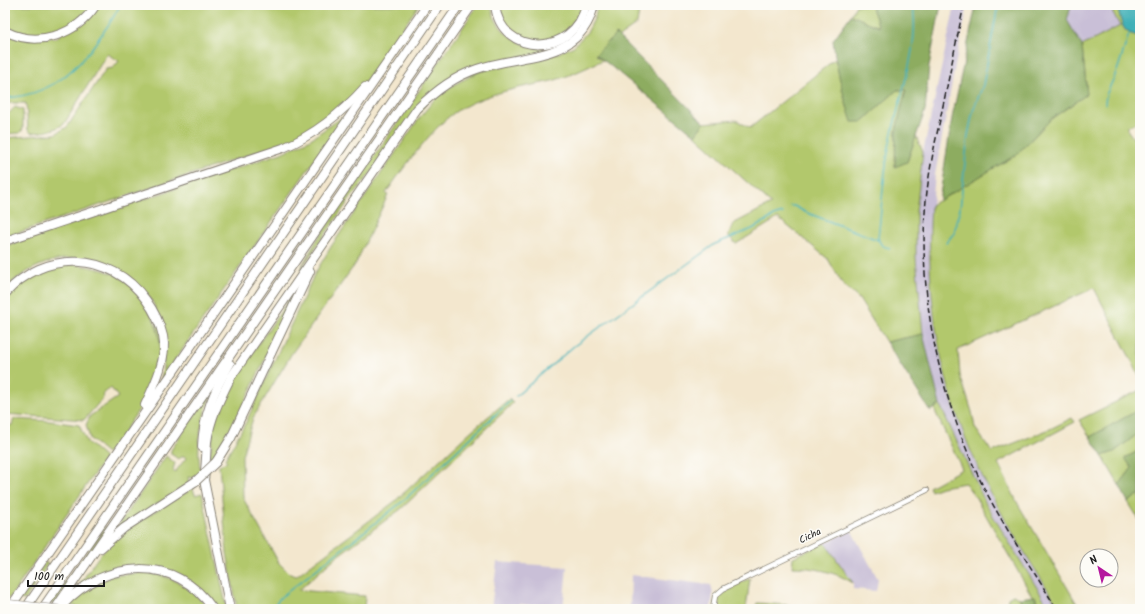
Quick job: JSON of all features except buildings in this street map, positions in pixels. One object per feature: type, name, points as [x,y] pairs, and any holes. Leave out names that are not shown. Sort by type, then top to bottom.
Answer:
[{"type":"highway","points":[[5,31],[30,39],[55,36],[79,24],[96,5]]},
{"type":"highway","points":[[9,609],[426,5]]},
{"type":"highway","points":[[25,609],[440,5]]},
{"type":"highway","points":[[42,609],[459,5]]},
{"type":"highway","points":[[55,609],[472,5]]},
{"type":"highway","points":[[495,5],[499,18],[513,35],[523,41],[540,45],[560,40],[573,31],[583,17],[586,5]]},
{"type":"highway","points":[[200,481],[212,421],[218,402],[231,376],[407,122],[426,100],[449,82],[476,69],[549,52],[574,42],[590,22],[594,5]]},
{"type":"highway","points":[[5,241],[296,142],[313,133],[342,110],[389,60]]},
{"type":"highway","points":[[89,560],[124,528],[200,481],[216,462],[231,438],[296,297],[325,241]]},
{"type":"highway","points":[[5,294],[17,282],[34,271],[54,264],[72,262],[92,263],[106,268],[124,278],[138,289],[155,313],[164,337],[161,369],[135,426]]},
{"type":"highway","points":[[230,609],[200,481],[202,444],[206,411],[220,381],[255,320]]},
{"type":"highway","points":[[59,609],[89,582],[116,571],[129,569],[158,571],[181,580],[199,592],[214,609]]},
{"type":"main road","points":[[5,603],[59,609]]},
{"type":"street","name":"Cicha","points":[[713,609],[715,596],[723,589],[927,490]]},
{"type":"shaded area","points":[[955,5],[968,5],[935,175],[929,236],[930,270],[937,341],[952,402],[977,465],[991,494],[1060,609],[1050,609],[1008,541],[975,483],[940,405],[923,334],[916,258],[916,212],[923,152]]},
{"type":"shaded area","points":[[1072,5],[1088,5],[1090,8],[1096,5],[1109,5],[1121,26],[1082,46],[1067,20]]},
{"type":"shaded area","points":[[851,530],[878,579],[876,591],[853,589],[853,583],[825,543]]},
{"type":"shaded area","points":[[497,562],[567,567],[563,609],[519,604],[519,609],[491,609]]},
{"type":"shaded area","points":[[631,575],[711,585],[713,594],[711,609],[630,609]]},
{"type":"green space","points":[[5,5],[91,5],[79,19],[71,24],[54,32],[35,35],[23,34],[5,28]]},
{"type":"green space","points":[[98,5],[419,5],[359,91],[329,118],[293,140],[5,237],[5,138],[55,134],[67,127],[106,69],[113,68],[119,61],[107,54],[64,124],[48,131],[31,133],[28,130],[26,103],[5,103],[5,34],[56,38]]},
{"type":"green space","points":[[478,5],[491,5],[497,23],[517,41],[526,45],[544,48],[545,50],[442,84],[351,198],[299,271],[318,238]]},
{"type":"green space","points":[[498,5],[582,5],[575,20],[565,31],[553,38],[540,40],[527,38],[515,32],[505,21]]},
{"type":"green space","points":[[597,5],[640,5],[637,24],[619,37],[616,35],[596,55],[603,60],[559,79],[516,88],[482,98],[460,109],[451,115],[430,135],[393,183],[386,193],[388,195],[356,263],[292,353],[253,418],[242,456],[243,498],[279,563],[290,574],[296,576],[394,502],[471,431],[509,399],[513,403],[401,509],[336,557],[299,590],[365,596],[364,609],[237,609],[227,553],[219,466],[227,461],[225,459],[246,422],[314,275],[332,245],[420,117],[434,100],[453,85],[479,72],[553,55],[574,46],[588,31],[595,17]]},
{"type":"green space","points":[[856,5],[871,5],[879,27],[851,15]]},
{"type":"green space","points":[[871,5],[941,5],[929,66],[925,111],[907,162],[895,167],[896,131],[906,90],[897,90],[862,122],[852,122],[840,81],[834,50],[833,40],[851,15],[879,27]]},
{"type":"green space","points":[[976,5],[1070,5],[1071,7],[1067,20],[1082,46],[1087,94],[1051,119],[1016,155],[939,201],[952,118]]},
{"type":"green space","points":[[1109,5],[1117,5],[1123,26],[1128,32],[1139,36],[1140,43],[1140,121],[1128,126],[1128,131],[1140,147],[1140,377],[1094,288],[958,350],[960,375],[972,412],[975,428],[992,452],[1050,429],[1072,418],[1075,422],[998,463],[1018,504],[1080,609],[1060,609],[995,502],[977,465],[953,402],[944,370],[933,305],[930,272],[931,205],[1016,155],[1051,119],[1087,94],[1082,46],[1120,26]]},
{"type":"green space","points":[[616,34],[704,123],[695,135],[596,54]]},
{"type":"green space","points":[[835,59],[847,107],[862,122],[897,90],[906,90],[896,131],[895,166],[907,162],[916,136],[923,152],[916,212],[916,258],[923,334],[886,342],[859,299],[843,285],[828,259],[778,218],[736,244],[728,235],[733,224],[771,204],[695,135],[704,123],[736,120],[750,128]]},
{"type":"green space","points":[[15,107],[23,110],[23,129],[20,133],[5,134],[5,114],[8,114]]},
{"type":"green space","points":[[341,118],[343,119],[161,380],[163,358],[154,305],[141,288],[117,269],[101,262],[84,259],[67,259],[50,262],[34,268],[19,277],[5,289],[5,246],[281,153],[309,140]]},
{"type":"green space","points":[[70,264],[102,270],[120,277],[138,293],[146,303],[157,327],[160,340],[159,364],[155,379],[148,394],[111,450],[107,453],[90,439],[86,425],[90,416],[118,397],[111,388],[104,393],[103,398],[84,420],[5,414],[5,301],[17,286],[33,275],[42,271]]},
{"type":"green space","points":[[300,284],[228,438],[209,464],[214,423],[227,389]]},
{"type":"green space","points":[[923,334],[940,405],[930,411],[886,342]]},
{"type":"green space","points":[[1140,390],[1140,409],[1090,437],[1079,420]]},
{"type":"green space","points":[[210,392],[211,393],[200,432],[199,462],[201,473],[195,478],[188,477],[189,484],[116,529],[166,456],[175,463],[173,470],[175,472],[186,458],[184,456],[178,459],[171,454],[171,450]]},
{"type":"green space","points":[[940,405],[987,506],[1050,609],[1043,609],[1035,596],[1032,596],[976,498],[965,483],[942,487],[931,491],[929,487],[962,469],[934,409]]},
{"type":"green space","points":[[1140,409],[1140,432],[1114,452],[1102,456],[1090,437]]},
{"type":"green space","points":[[5,414],[6,426],[12,425],[14,419],[50,421],[79,425],[87,442],[105,458],[10,598],[5,598]]},
{"type":"green space","points":[[1140,432],[1140,450],[1125,458],[1132,468],[1119,485],[1102,456],[1114,452]]},
{"type":"green space","points":[[1140,450],[1140,494],[1128,502],[1119,485],[1132,468],[1125,458]]},
{"type":"green space","points":[[193,488],[195,495],[202,493],[227,609],[217,609],[192,583],[136,566],[79,585],[99,556],[122,533]]},
{"type":"green space","points":[[1140,494],[1140,521],[1128,502]]},
{"type":"green space","points":[[106,526],[107,527],[55,604],[50,603]]},
{"type":"green space","points":[[825,543],[853,583],[824,571],[792,567],[793,557]]},
{"type":"green space","points":[[45,562],[48,564],[25,600],[20,599]]},
{"type":"green space","points":[[144,572],[155,574],[180,583],[195,594],[209,609],[92,609],[67,605],[78,595],[111,576]]},
{"type":"green space","points":[[750,578],[746,609],[715,609],[716,597],[724,590]]},
{"type":"green space","points":[[1013,595],[1020,598],[1022,609],[1007,609],[1008,598]]},
{"type":"green space","points":[[1034,596],[1043,609],[1022,609],[1020,598]]},
{"type":"green space","points":[[757,603],[789,605],[788,609],[756,609]]},
{"type":"water","points":[[1117,5],[1140,5],[1140,43],[1139,36],[1128,32],[1123,26]]},
{"type":"waterway","points":[[5,98],[35,92],[49,87],[60,80],[91,50],[120,5]]},
{"type":"waterway","points":[[890,248],[882,245],[878,238],[888,154],[914,37],[912,5]]},
{"type":"waterway","points":[[946,243],[954,233],[960,209],[968,135],[973,111],[983,85],[998,5]]},
{"type":"waterway","points":[[1105,104],[1106,95],[1117,71],[1129,34]]},
{"type":"waterway","points":[[791,206],[878,240]]},
{"type":"waterway","points":[[516,396],[574,346],[715,244],[752,229],[776,215],[783,213]]},
{"type":"waterway","points":[[271,609],[281,597],[402,502],[510,401]]},
{"type":"railway","points":[[964,5],[933,151],[926,201],[924,249],[930,319],[936,354],[945,389],[969,456],[1001,519],[1057,609]]}]
